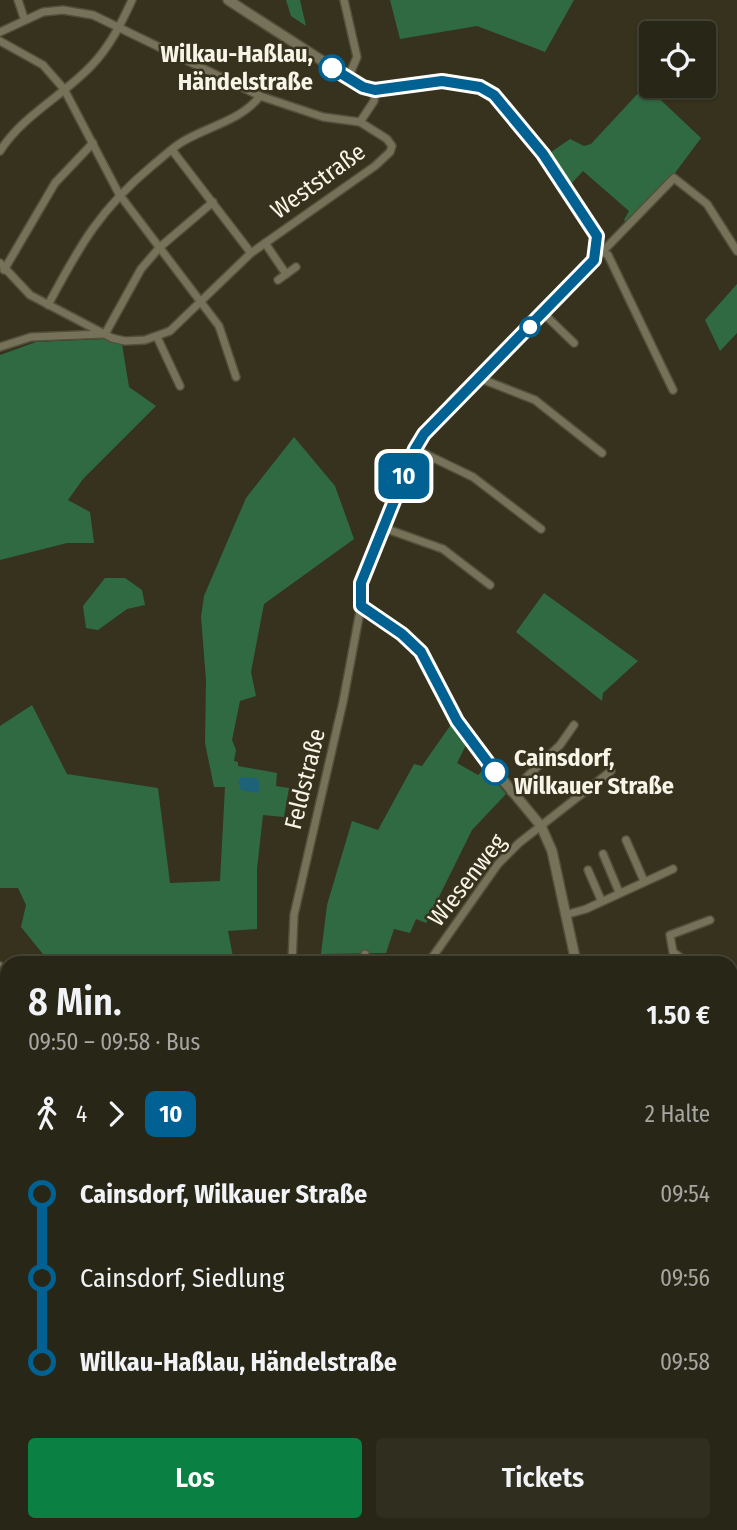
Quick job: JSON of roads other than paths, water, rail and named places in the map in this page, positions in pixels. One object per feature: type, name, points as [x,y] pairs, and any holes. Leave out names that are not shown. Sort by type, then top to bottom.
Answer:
[{"type":"street","points":[[18,0],[24,18]]},
{"type":"street","points":[[0,150],[25,121],[91,66],[119,28],[132,0]]},
{"type":"street","points":[[228,0],[348,78],[375,90],[434,81],[480,87],[494,95],[509,109],[543,154],[597,236],[598,248],[594,260],[424,434],[415,449],[361,583],[361,606],[402,634],[421,652],[462,730],[541,826],[552,851],[575,956]]},
{"type":"street","points":[[344,0],[357,57],[348,78]]},
{"type":"street","points":[[0,32],[24,18],[63,10],[93,15],[260,96],[323,117],[360,122],[374,102],[375,90]]},
{"type":"street","points":[[0,41],[43,65],[64,89],[119,194],[219,326],[236,376]]},
{"type":"street","points":[[48,305],[80,243],[119,194],[182,142],[253,106],[260,96]]},
{"type":"street","name":"Weststraße","points":[[157,337],[170,331],[251,253],[390,152],[391,146],[387,139],[360,122]]},
{"type":"street","points":[[93,143],[55,183],[2,267],[30,295],[105,334],[125,341],[157,337],[180,386]]},
{"type":"street","points":[[172,150],[251,253]]},
{"type":"street","points":[[598,248],[606,248],[674,178],[707,204],[737,251]]},
{"type":"street","points":[[105,334],[133,280],[160,247],[213,202]]},
{"type":"street","name":"Weststraße","points":[[265,243],[286,274]]},
{"type":"street","points":[[598,248],[608,255],[673,390]]},
{"type":"street","points":[[278,280],[296,267]]},
{"type":"street","points":[[544,313],[574,343]]},
{"type":"street","points":[[0,346],[31,337],[105,334]]},
{"type":"street","points":[[479,378],[535,400],[602,453]]},
{"type":"street","points":[[415,449],[473,477],[541,529]]},
{"type":"street","points":[[384,528],[443,549],[489,584]]},
{"type":"street","name":"Feldstraße","points":[[292,956],[294,915],[343,702],[361,606]]},
{"type":"street","points":[[511,792],[560,745],[574,725]]},
{"type":"street","name":"Wiesenweg","points":[[433,956],[498,864],[611,771]]},
{"type":"street","points":[[626,839],[644,881]]},
{"type":"street","points":[[603,855],[619,892]]},
{"type":"street","points":[[565,915],[586,909],[673,869]]},
{"type":"street","points":[[588,870],[601,900]]},
{"type":"street","points":[[678,956],[673,952],[670,935],[710,920]]},
{"type":"water","points":[[241,777],[258,778],[260,790],[257,793],[241,790],[238,782]]},
{"type":"place","name":"Wilkau-Haßlau, Händelstraße","points":[[332,68]]},
{"type":"place","name":"Cainsdorf, Wilkauer Straße","points":[[495,772]]}]
